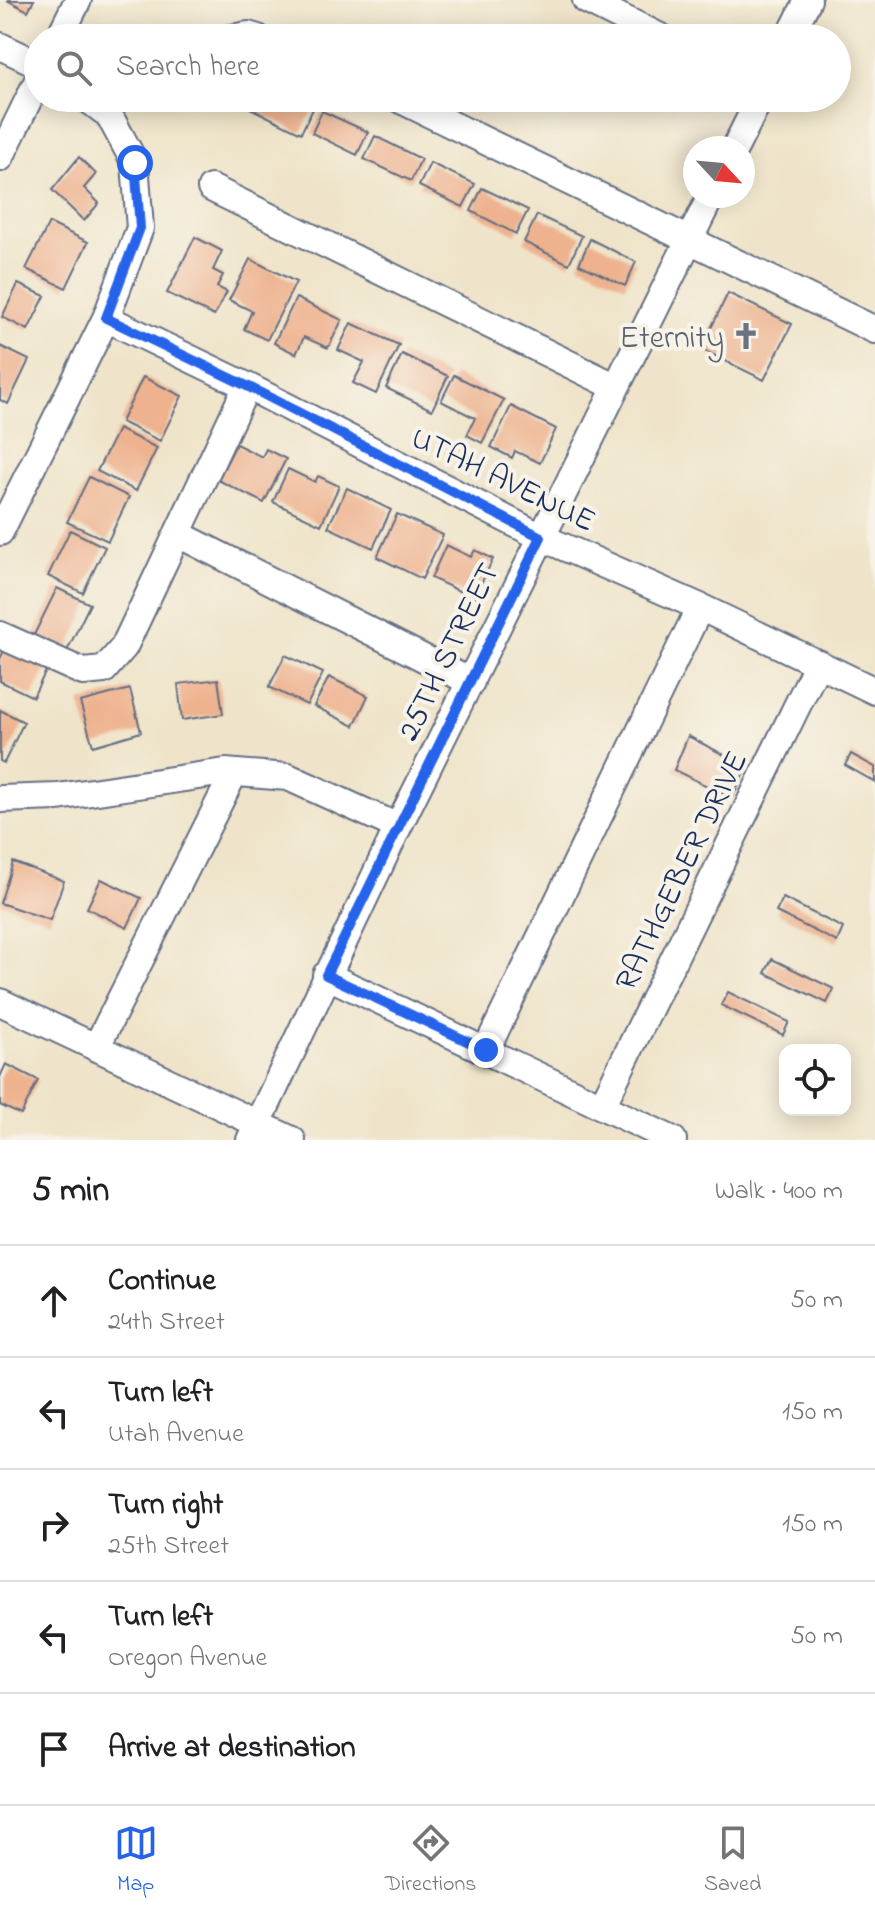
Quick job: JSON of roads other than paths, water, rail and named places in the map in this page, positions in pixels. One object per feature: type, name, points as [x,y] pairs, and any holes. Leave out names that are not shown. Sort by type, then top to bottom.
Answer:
[{"type":"street","points":[[66,24],[78,0]]},
{"type":"street","points":[[586,0],[634,24]]},
{"type":"street","points":[[796,24],[808,0]]},
{"type":"street","points":[[0,46],[24,57]]},
{"type":"street","points":[[0,158],[24,109]]},
{"type":"street","points":[[0,532],[106,318],[140,228],[135,163],[118,112]]},
{"type":"street","points":[[426,112],[875,330]]},
{"type":"street","points":[[741,136],[753,112]]},
{"type":"street","points":[[211,188],[616,387]]},
{"type":"street","name":"25TH STREET","points":[[254,1132],[398,827],[705,208]]},
{"type":"street","name":"UTAH AVENUE","points":[[106,318],[247,386],[541,537],[700,607],[875,691]]},
{"type":"street","points":[[0,635],[83,672],[104,670],[124,647],[247,386]]},
{"type":"street","points":[[178,534],[471,682]]},
{"type":"street","points":[[486,1050],[700,607]]},
{"type":"street","name":"RATHGEBER DRIVE","points":[[602,1106],[818,663]]},
{"type":"street","points":[[0,799],[58,797],[225,772],[288,777],[398,827]]},
{"type":"street","points":[[96,1048],[234,773]]},
{"type":"street","points":[[326,975],[673,1140]]},
{"type":"street","points":[[0,1002],[96,1048],[254,1132],[292,1140]]},
{"type":"place","name":"Eternity","points":[[746,336]]}]
